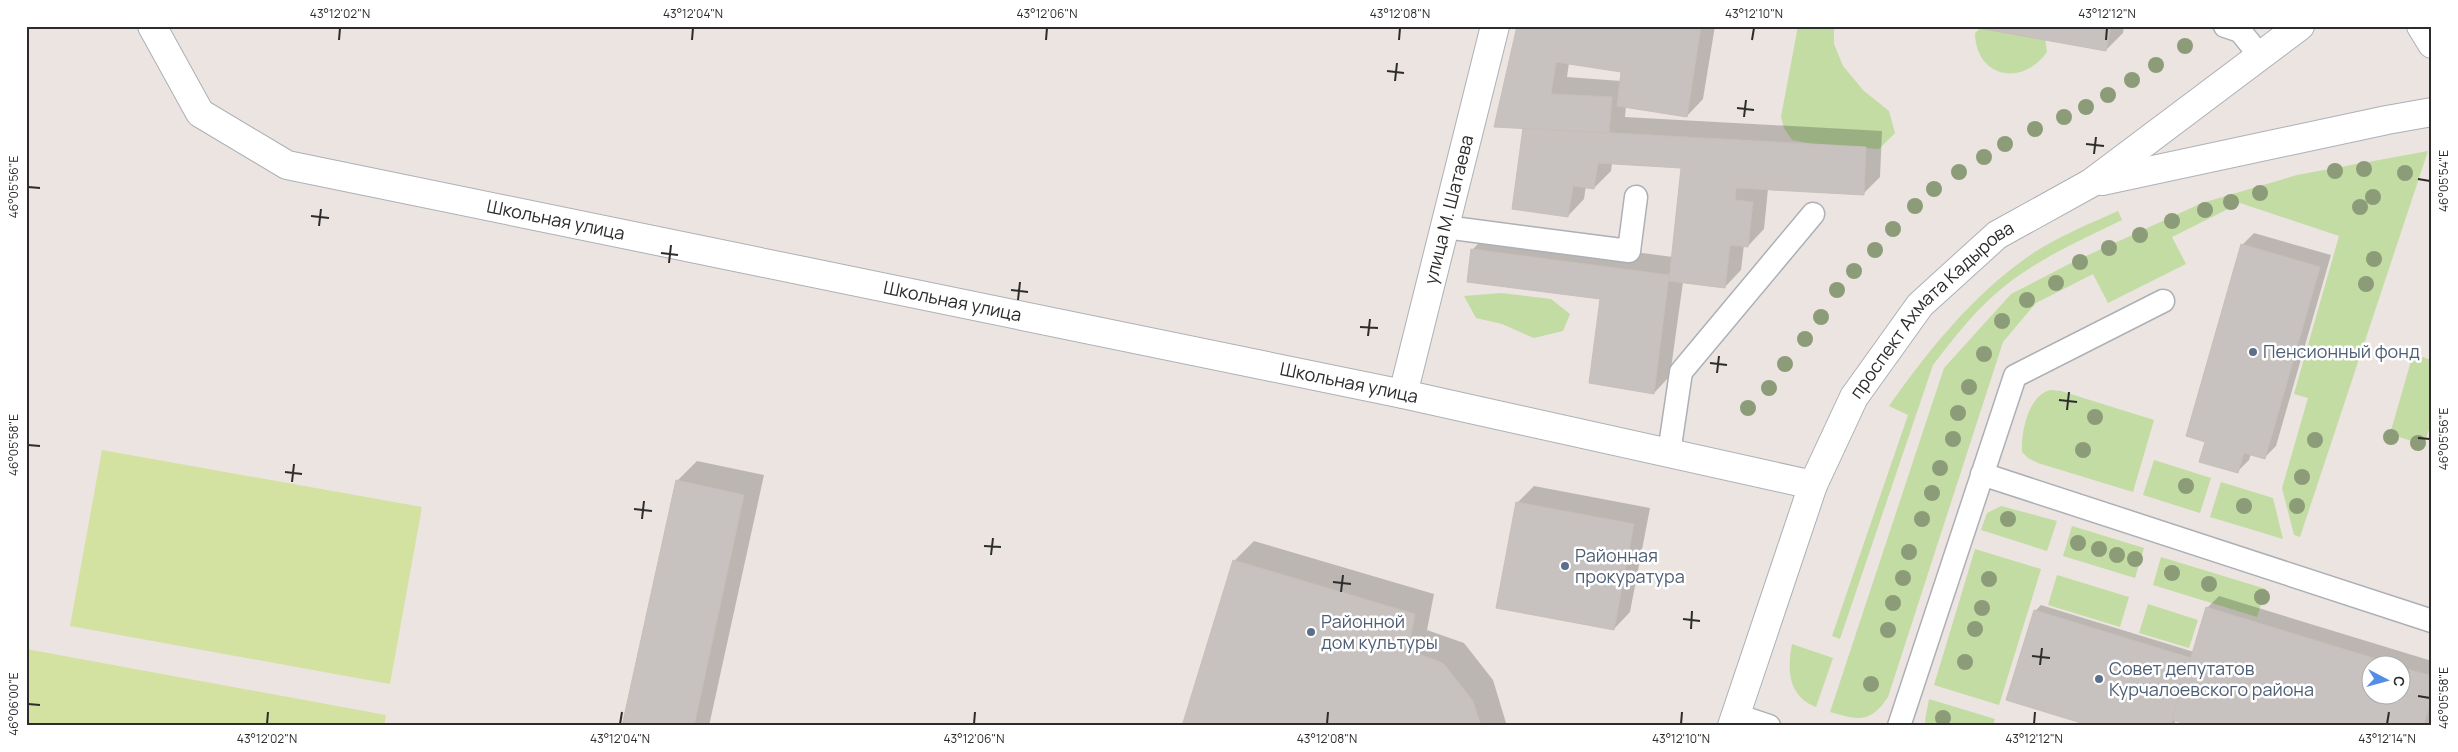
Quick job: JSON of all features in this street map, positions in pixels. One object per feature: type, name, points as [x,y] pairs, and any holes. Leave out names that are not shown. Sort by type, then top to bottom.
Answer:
[{"type":"main road","name":"Школьная улица","points":[[152,26],[200,113],[286,164],[1403,394],[1813,485]]},
{"type":"main road","name":"улица М. Шатаева","points":[[1403,394],[1495,26]]},
{"type":"main road","name":"проспект Ахмата Кадырова","points":[[1734,720],[1813,485],[1854,397],[1920,305],[1997,234],[2091,183],[2300,26]]},
{"type":"main road","points":[[2420,26],[2432,44]]},
{"type":"main road","points":[[2091,183],[2432,112]]},
{"type":"lane","points":[[2225,26],[2240,31],[2261,57]]},
{"type":"lane","points":[[1445,227],[1629,251],[1636,196]]},
{"type":"lane","points":[[1668,453],[1681,372],[1813,214]]},
{"type":"lane","points":[[1899,726],[2015,376],[2164,301]]},
{"type":"lane","points":[[1982,474],[2432,621]]},
{"type":"lane","points":[[1734,720],[1769,726]]},
{"type":"green space","points":[[1798,26],[1834,26],[1834,44],[1843,66],[1864,91],[1889,111],[1895,133],[1879,149],[1813,144],[1792,140],[1784,128],[1781,117]]},
{"type":"green space","points":[[1983,26],[2045,38],[2047,52],[2037,63],[2025,70],[2013,73],[2002,72],[1992,68],[1983,60],[1977,48],[1975,33]]},
{"type":"green space","points":[[2428,151],[2300,537],[2294,535],[2282,488],[2308,398],[2294,394],[2339,236],[2240,203],[2172,237],[2186,264],[2108,303],[2093,274],[2036,303],[2003,342],[1888,697],[1875,712],[1863,718],[1848,717],[1830,712],[1944,368],[2011,294],[2073,262],[2202,203],[2297,175]]},
{"type":"green space","points":[[2118,211],[2122,220],[2055,253],[2007,284],[1969,320],[1933,365],[1840,639],[1832,636],[1908,415],[1889,406],[1951,326],[1986,290],[2026,258],[2048,244]]},
{"type":"green space","points":[[1501,293],[1551,299],[1570,314],[1563,331],[1534,338],[1502,324],[1476,318],[1464,296]]},
{"type":"green space","points":[[2413,354],[2432,360],[2432,420],[2424,445],[2390,434]]},
{"type":"green space","points":[[2050,390],[2061,391],[2154,420],[2133,492],[2038,463],[2028,458],[2022,452],[2025,425],[2031,407],[2036,399]]},
{"type":"green space","points":[[102,450],[422,507],[390,684],[70,626]]},
{"type":"green space","points":[[2154,460],[2211,478],[2200,513],[2143,495]]},
{"type":"green space","points":[[2221,482],[2273,498],[2283,539],[2210,517]]},
{"type":"green space","points":[[2001,506],[2057,521],[2047,551],[1981,530],[1987,513]]},
{"type":"green space","points":[[2072,526],[2144,548],[2135,578],[2063,556]]},
{"type":"green space","points":[[1975,549],[2041,569],[1999,705],[1934,685]]},
{"type":"green space","points":[[2161,557],[2266,589],[2257,617],[2153,585]]},
{"type":"green space","points":[[2057,575],[2129,597],[2120,627],[2048,605]]},
{"type":"green space","points":[[2148,604],[2198,620],[2189,648],[2139,633]]},
{"type":"green space","points":[[1792,644],[1833,658],[1816,707],[1800,696],[1795,689],[1790,672]]},
{"type":"green space","points":[[26,649],[386,715],[384,726],[26,726]]},
{"type":"green space","points":[[1929,699],[1995,719],[1993,726],[1926,726],[1925,720]]},
{"type":"building","points":[[1517,26],[1701,26],[1687,117],[1617,106],[1621,72],[1556,62],[1551,94],[1612,97],[1609,133],[1494,127]]},
{"type":"building","points":[[1967,26],[2111,26],[2106,51]]},
{"type":"building","points":[[1523,128],[1866,147],[1864,195],[1736,188],[1735,200],[1753,202],[1748,247],[1730,245],[1725,288],[1669,281],[1681,168],[1598,163],[1594,189],[1573,186],[1568,217],[1512,209]]},
{"type":"building","name":"Пенсионный фонд","points":[[2241,244],[2320,267],[2265,459],[2244,453],[2238,473],[2199,462],[2205,442],[2186,436]]},
{"type":"building","points":[[1471,249],[1669,275],[1654,394],[1589,383],[1600,299],[1467,282]]},
{"type":"building","points":[[676,480],[744,495],[694,726],[622,726]]},
{"type":"building","name":"Районная прокуратура","points":[[1516,502],[1634,524],[1614,630],[1496,608]]},
{"type":"building","name":"Районной дом культуры","points":[[1233,560],[1415,614],[1408,650],[1443,663],[1473,701],[1481,726],[1182,726]]},
{"type":"building","points":[[2206,607],[2360,654],[2360,704],[2410,704],[2410,670],[2432,676],[2432,698],[2423,726],[2192,726],[2172,720]]},
{"type":"building","name":"Совет депутатов Курчалоевского района","points":[[2034,610],[2191,658],[2170,726],[2091,726],[2006,700]]},
{"type":"place","name":"Пенсионный фонд","points":[[2253,352]]},
{"type":"place","name":"Районная прокуратура","points":[[1565,566]]},
{"type":"place","name":"Районной дом культуры","points":[[1311,632]]},
{"type":"place","name":"Совет депутатов Курчалоевского района","points":[[2099,679]]}]
